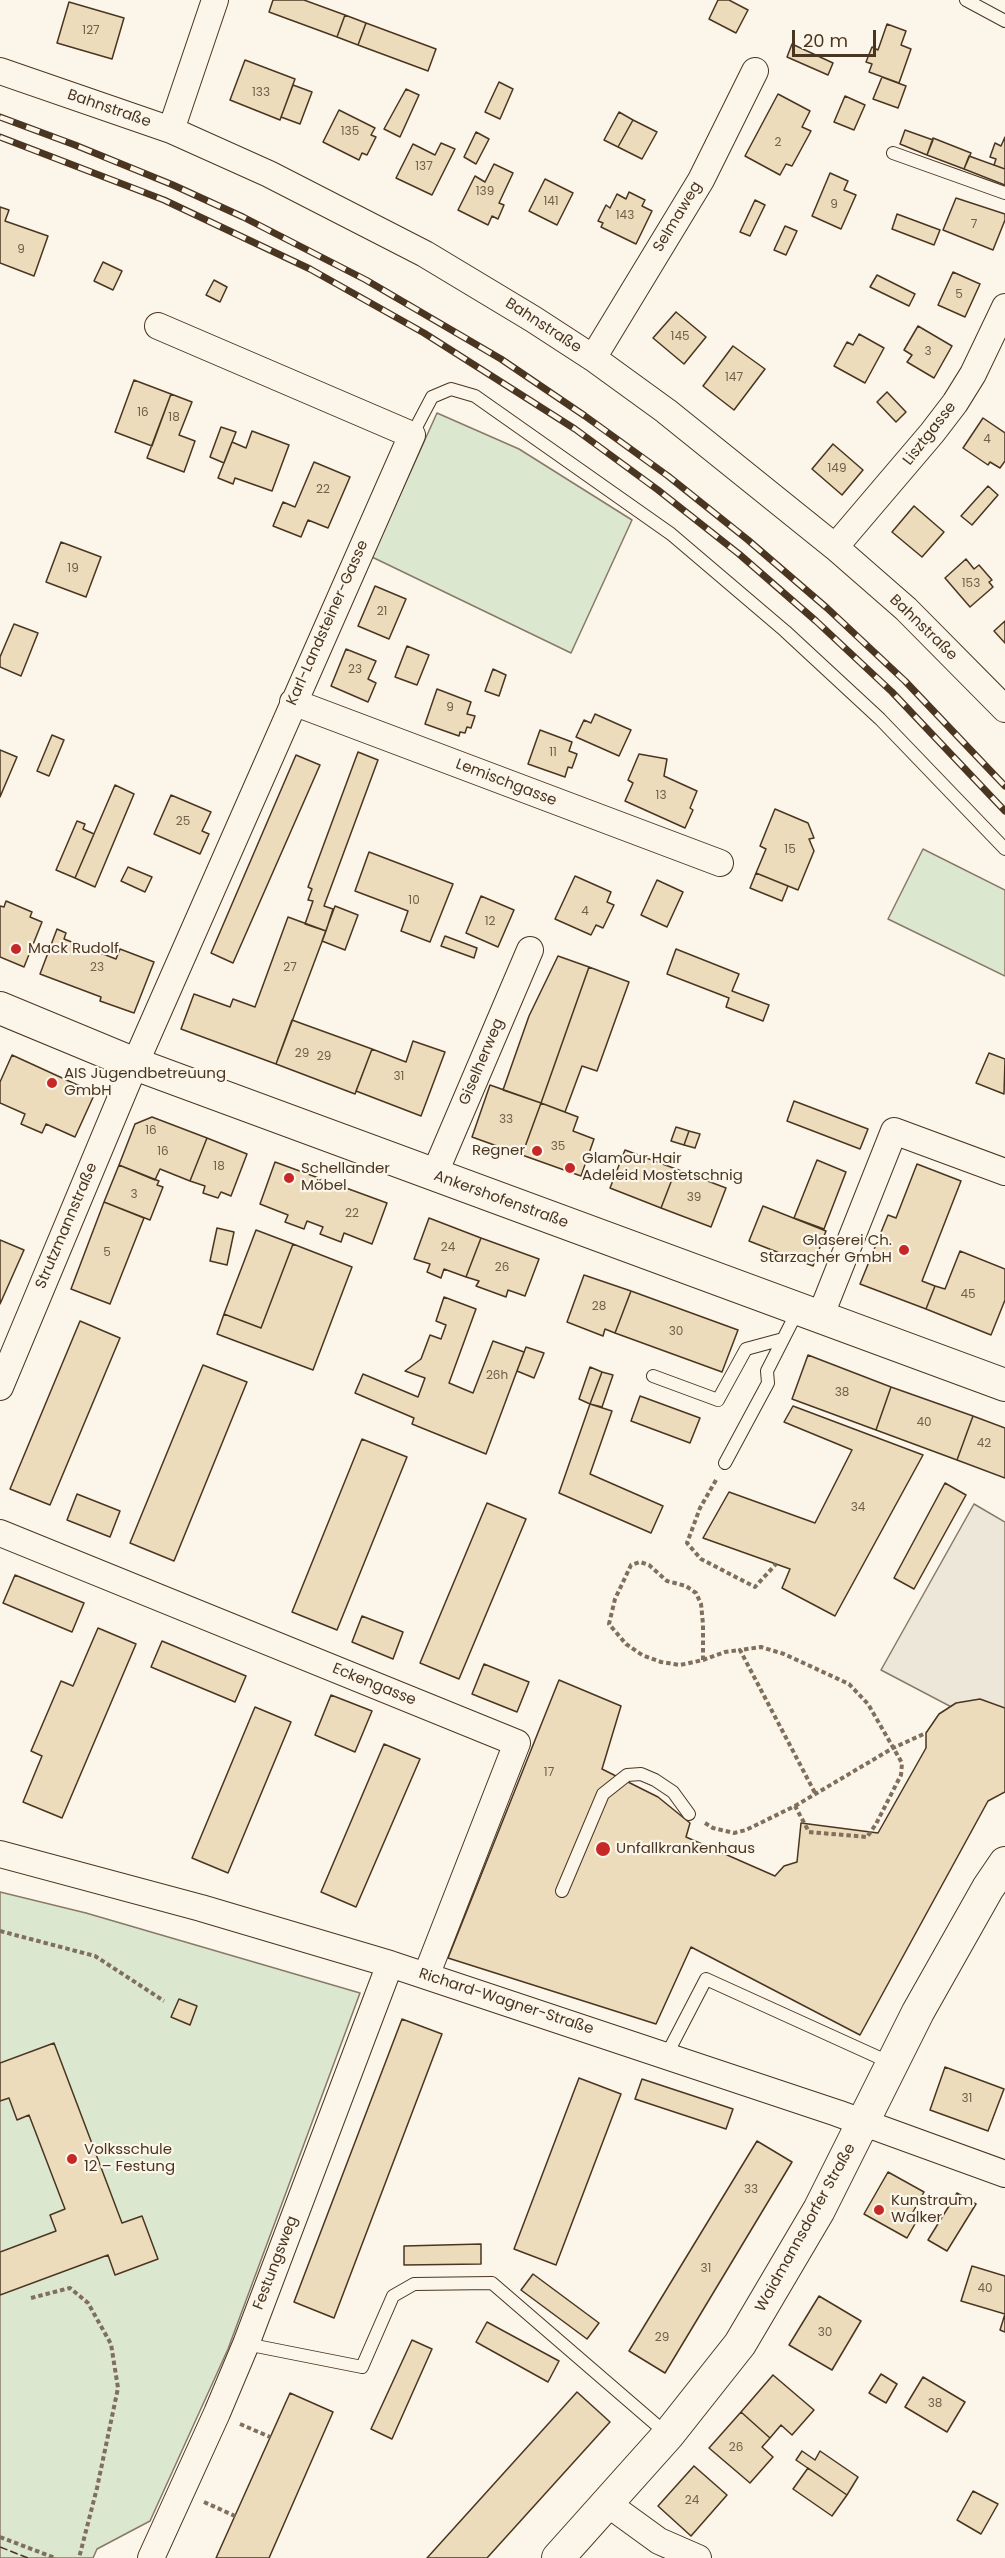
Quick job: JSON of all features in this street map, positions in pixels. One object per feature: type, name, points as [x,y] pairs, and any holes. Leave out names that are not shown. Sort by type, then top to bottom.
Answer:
[{"type":"street","points":[[171,130],[215,0]]},
{"type":"street","name":"Bahnstraße","points":[[0,71],[171,130],[269,174],[425,254],[593,358],[666,411],[835,547],[906,609],[1005,709]]},
{"type":"street","name":"Selmaweg","points":[[593,358],[701,180],[755,71]]},
{"type":"street","name":"Lisztgasse","points":[[835,547],[955,403],[973,374],[1005,307]]},
{"type":"street","points":[[158,326],[412,435]]},
{"type":"street","name":"Karl-Landsteiner-Gasse","points":[[135,1064],[412,435]]},
{"type":"street","name":"Lemischgasse","points":[[293,702],[720,863]]},
{"type":"street","name":"Giselherweg","points":[[434,1175],[530,950]]},
{"type":"street","name":"Ankershofenstraße","points":[[0,1008],[135,1064],[1005,1385]]},
{"type":"street","name":"Strutzmannstraße","points":[[0,1388],[135,1064]]},
{"type":"street","points":[[809,1313],[894,1131],[1005,1172]]},
{"type":"street","name":"Eckengasse","points":[[0,1533],[517,1743],[426,1976]]},
{"type":"street","name":"Richard-Wagner-Straße","points":[[0,1854],[201,1908],[390,1964],[864,2123],[1005,2174]]},
{"type":"street","name":"Waidmannsdorfer Straße","points":[[558,2558],[668,2435],[740,2344],[814,2219],[918,2012],[988,1888],[1005,1863]]},
{"type":"street","name":"Festungsweg","points":[[150,2558],[182,2492],[246,2344],[390,1964]]},
{"type":"street","points":[[608,2504],[659,2541],[698,2558]]},
{"type":"lane","points":[[966,0],[1005,21]]},
{"type":"lane","points":[[893,153],[1005,193]]},
{"type":"lane","points":[[412,435],[432,397],[451,389],[475,396],[671,534],[785,631],[880,719],[1005,849]]},
{"type":"lane","points":[[725,1463],[768,1383],[767,1371],[783,1340],[809,1313]]},
{"type":"lane","points":[[653,1376],[718,1400],[746,1349],[783,1340]]},
{"type":"lane","points":[[562,1891],[603,1794],[627,1775],[641,1774],[655,1780],[673,1792],[689,1814]]},
{"type":"lane","points":[[666,2056],[706,1979],[892,2063]]},
{"type":"lane","points":[[246,2344],[362,2367],[393,2296],[414,2284],[492,2283],[668,2435]]},
{"type":"path","points":[[725,1463],[700,1508],[687,1543],[701,1559],[755,1587],[776,1564]]},
{"type":"path","points":[[703,1660],[701,1604],[696,1593],[686,1586],[668,1581],[649,1565],[640,1562],[631,1565],[610,1612],[609,1624],[615,1633],[642,1655],[661,1662],[680,1665],[703,1660],[725,1652],[761,1647],[784,1654],[849,1684],[868,1704],[902,1763],[901,1775],[867,1837],[808,1832],[795,1806]]},
{"type":"path","points":[[740,1650],[815,1793]]},
{"type":"path","points":[[689,1814],[712,1828],[734,1833],[746,1830],[795,1806],[893,1748],[926,1732]]},
{"type":"path","points":[[0,1931],[95,1956],[164,2001]]},
{"type":"path","points":[[31,2298],[70,2288],[88,2303],[111,2344],[118,2388],[97,2488],[79,2558]]},
{"type":"path","points":[[182,2492],[235,2516]]},
{"type":"path","points":[[0,2537],[55,2558]]},
{"type":"green space","points":[[437,413],[519,449],[632,520],[571,653],[372,557]]},
{"type":"green space","points":[[923,849],[1005,890],[1005,976],[888,919]]},
{"type":"green space","points":[[0,1892],[86,1913],[360,1993],[228,2349],[150,2521],[97,2549],[93,2558],[0,2558]]},
{"type":"shaded area","points":[[974,1504],[1005,1522],[1005,1735],[881,1670]]},
{"type":"building","points":[[273,0],[304,0],[345,15],[337,37],[269,12]]},
{"type":"building","points":[[718,0],[729,0],[748,10],[736,33],[709,19]]},
{"type":"building","points":[[69,2],[124,18],[112,59],[57,43]]},
{"type":"building","points":[[345,15],[366,23],[358,45],[337,37]]},
{"type":"building","points":[[366,23],[436,49],[428,71],[358,45]]},
{"type":"building","points":[[887,24],[906,31],[901,45],[911,49],[899,83],[869,72],[872,64],[866,62],[872,47],[878,50]]},
{"type":"building","points":[[792,44],[833,63],[828,75],[787,57]]},
{"type":"building","points":[[245,60],[295,79],[280,120],[230,100]]},
{"type":"building","points":[[882,77],[906,86],[898,108],[873,99]]},
{"type":"building","points":[[499,82],[513,89],[500,119],[485,112]]},
{"type":"building","points":[[293,85],[312,92],[300,124],[281,117]]},
{"type":"building","points":[[406,89],[419,95],[400,137],[384,129]]},
{"type":"building","points":[[778,94],[810,111],[802,127],[811,131],[792,166],[786,164],[780,175],[745,156]]},
{"type":"building","points":[[845,96],[865,105],[854,130],[834,122]]},
{"type":"building","points":[[339,110],[375,128],[371,135],[376,137],[367,155],[362,153],[359,160],[323,142]]},
{"type":"building","points":[[619,112],[633,120],[618,147],[604,140]]},
{"type":"building","points":[[633,120],[657,132],[642,159],[618,147]]},
{"type":"building","points":[[905,130],[933,140],[927,155],[900,144]]},
{"type":"building","points":[[476,132],[489,139],[476,164],[464,157]]},
{"type":"building","points":[[1005,137],[1005,169],[994,165],[996,159],[990,157],[995,143],[1001,146]]},
{"type":"building","points":[[933,138],[971,153],[964,169],[927,155]]},
{"type":"building","points":[[441,143],[455,149],[432,195],[396,178],[413,144],[435,155]]},
{"type":"building","points":[[969,156],[1005,169],[1005,185],[964,169]]},
{"type":"building","points":[[494,164],[513,173],[499,203],[504,205],[498,219],[492,216],[488,225],[458,210],[475,176],[485,182]]},
{"type":"building","points":[[830,173],[848,181],[844,190],[856,195],[841,229],[812,216]]},
{"type":"building","points":[[545,179],[573,193],[557,225],[529,211]]},
{"type":"building","points":[[629,192],[645,200],[642,206],[652,211],[636,244],[601,227],[603,223],[598,221],[606,205],[610,208],[617,194],[626,199]]},
{"type":"building","points":[[956,198],[1005,214],[1005,220],[993,250],[943,230]]},
{"type":"building","points":[[755,200],[765,205],[750,236],[740,232]]},
{"type":"building","points":[[0,207],[9,210],[5,221],[48,236],[34,276],[0,263]]},
{"type":"building","points":[[897,214],[940,230],[934,245],[892,229]]},
{"type":"building","points":[[785,226],[797,231],[786,255],[774,250]]},
{"type":"building","points":[[103,262],[122,271],[113,290],[94,281]]},
{"type":"building","points":[[953,272],[980,284],[965,317],[938,305]]},
{"type":"building","points":[[877,275],[915,294],[909,306],[870,287]]},
{"type":"building","points":[[214,280],[227,287],[220,302],[206,295]]},
{"type":"building","points":[[676,312],[706,337],[684,364],[653,338]]},
{"type":"building","points":[[918,326],[952,346],[934,378],[907,362],[912,355],[904,350]]},
{"type":"building","points":[[859,334],[884,348],[865,383],[834,366],[847,342],[853,345]]},
{"type":"building","points":[[733,346],[765,369],[734,410],[703,386]]},
{"type":"building","points":[[134,380],[171,394],[152,446],[115,432]]},
{"type":"building","points":[[887,392],[906,412],[896,422],[877,402]]},
{"type":"building","points":[[171,394],[192,402],[179,435],[195,441],[184,472],[147,458]]},
{"type":"building","points":[[983,418],[1005,433],[1005,461],[1000,468],[990,462],[988,465],[963,448]]},
{"type":"building","points":[[221,427],[236,432],[224,463],[210,457]]},
{"type":"building","points":[[252,431],[289,445],[272,491],[235,478],[233,484],[218,478],[232,442],[246,448]]},
{"type":"building","points":[[833,444],[863,470],[842,495],[812,469]]},
{"type":"building","points":[[314,462],[350,477],[328,528],[308,520],[301,537],[273,526],[283,502],[295,507]]},
{"type":"building","points":[[988,486],[998,495],[972,525],[961,516]]},
{"type":"building","points":[[914,506],[944,532],[922,557],[892,532]]},
{"type":"building","points":[[61,542],[101,557],[86,597],[46,582]]},
{"type":"building","points":[[966,559],[974,569],[979,565],[992,580],[989,582],[993,587],[970,607],[945,578]]},
{"type":"building","points":[[375,586],[406,599],[389,639],[358,626]]},
{"type":"building","points":[[1005,621],[1005,643],[994,631]]},
{"type":"building","points":[[14,624],[38,633],[21,676],[0,667],[0,657]]},
{"type":"building","points":[[407,646],[429,655],[417,685],[395,677]]},
{"type":"building","points":[[346,649],[376,661],[368,679],[376,683],[368,702],[331,686]]},
{"type":"building","points":[[493,669],[506,675],[499,696],[485,691]]},
{"type":"building","points":[[437,689],[471,702],[467,714],[475,716],[471,728],[467,727],[465,733],[460,732],[459,736],[425,724]]},
{"type":"building","points":[[595,714],[631,730],[619,756],[576,737],[584,720],[591,723]]},
{"type":"building","points":[[540,730],[572,742],[569,751],[577,754],[572,768],[568,767],[565,777],[528,764]]},
{"type":"building","points":[[52,735],[64,740],[49,776],[37,771]]},
{"type":"building","points":[[0,750],[17,757],[0,797]]},
{"type":"building","points":[[358,752],[378,760],[324,906],[333,909],[326,931],[305,924],[313,901],[308,900],[312,889],[308,887]]},
{"type":"building","points":[[639,754],[667,759],[664,776],[697,791],[690,808],[693,810],[685,828],[625,801],[633,783],[628,780]]},
{"type":"building","points":[[296,755],[320,765],[233,963],[211,953]]},
{"type":"building","points":[[115,785],[134,794],[95,887],[75,878]]},
{"type":"building","points":[[171,795],[211,812],[202,831],[209,834],[200,854],[154,834]]},
{"type":"building","points":[[775,809],[808,823],[814,838],[809,839],[814,851],[798,890],[756,873],[766,849],[760,846]]},
{"type":"building","points":[[77,821],[85,824],[83,829],[94,834],[75,878],[56,870]]},
{"type":"building","points":[[369,852],[453,884],[430,942],[401,931],[408,911],[355,891]]},
{"type":"building","points":[[128,867],[152,877],[145,892],[121,881]]},
{"type":"building","points":[[756,873],[788,886],[782,901],[750,888]]},
{"type":"building","points":[[575,876],[611,892],[607,902],[614,905],[603,928],[596,925],[591,935],[555,919]]},
{"type":"building","points":[[657,880],[683,892],[667,927],[641,915]]},
{"type":"building","points":[[481,896],[514,910],[498,947],[466,933]]},
{"type":"building","points":[[6,901],[32,912],[30,917],[42,922],[24,967],[0,957],[0,906],[4,907]]},
{"type":"building","points":[[335,906],[358,915],[345,950],[322,941]]},
{"type":"building","points":[[288,917],[326,931],[276,1064],[181,1029],[194,994],[230,1007],[233,999],[255,1007]]},
{"type":"building","points":[[57,929],[66,933],[64,939],[116,959],[120,949],[154,962],[134,1013],[100,1001],[101,997],[40,974]]},
{"type":"building","points":[[445,936],[477,948],[474,958],[441,946]]},
{"type":"building","points":[[676,949],[739,974],[732,991],[769,1005],[763,1021],[726,1007],[729,998],[667,974]]},
{"type":"building","points":[[558,956],[589,967],[541,1103],[503,1090],[529,1016]]},
{"type":"building","points":[[589,967],[629,982],[597,1071],[582,1066],[565,1112],[541,1103]]},
{"type":"building","points":[[292,1020],[372,1049],[355,1094],[276,1064]]},
{"type":"building","points":[[413,1041],[445,1052],[421,1116],[356,1091],[372,1049],[406,1062]]},
{"type":"building","points":[[989,1053],[1005,1059],[1004,1094],[976,1083]]},
{"type":"building","points":[[12,1055],[95,1093],[75,1137],[46,1124],[42,1133],[21,1124],[25,1114],[0,1103],[0,1082]]},
{"type":"building","points":[[490,1085],[541,1103],[522,1155],[472,1137]]},
{"type":"building","points":[[794,1101],[868,1129],[860,1149],[787,1121]]},
{"type":"building","points":[[541,1103],[578,1117],[573,1131],[594,1139],[581,1176],[522,1155]]},
{"type":"building","points":[[152,1117],[207,1138],[190,1181],[160,1169],[155,1180],[119,1165],[135,1124]]},
{"type":"building","points":[[676,1127],[689,1131],[684,1145],[671,1141]]},
{"type":"building","points":[[689,1131],[700,1134],[695,1148],[684,1145]]},
{"type":"building","points":[[207,1138],[247,1154],[231,1196],[221,1192],[218,1198],[203,1193],[205,1186],[190,1181]]},
{"type":"building","points":[[625,1150],[676,1169],[661,1208],[610,1188]]},
{"type":"building","points":[[817,1160],[846,1172],[824,1229],[794,1218]]},
{"type":"building","points":[[275,1162],[387,1203],[372,1244],[344,1233],[341,1242],[320,1234],[323,1227],[307,1221],[304,1229],[285,1222],[288,1215],[260,1204]]},
{"type":"building","name":"Glaserei Ch. Starzacher GmbH","points":[[917,1164],[961,1181],[922,1281],[935,1286],[926,1309],[860,1284],[888,1215],[896,1218]]},
{"type":"building","points":[[119,1165],[159,1181],[157,1185],[163,1187],[150,1220],[104,1202]]},
{"type":"building","points":[[676,1169],[726,1188],[711,1227],[661,1208]]},
{"type":"building","points":[[104,1202],[144,1218],[110,1304],[71,1289]]},
{"type":"building","points":[[763,1206],[826,1231],[813,1266],[749,1241]]},
{"type":"building","points":[[429,1218],[481,1238],[466,1277],[444,1269],[441,1278],[427,1272],[430,1264],[414,1259]]},
{"type":"building","points":[[217,1228],[234,1232],[227,1265],[210,1261]]},
{"type":"building","points":[[256,1230],[293,1244],[261,1328],[224,1314]]},
{"type":"building","points":[[481,1238],[539,1259],[525,1296],[508,1290],[506,1297],[476,1286],[479,1281],[466,1277]]},
{"type":"building","points":[[0,1240],[24,1250],[0,1304]]},
{"type":"building","points":[[293,1244],[352,1267],[313,1370],[217,1334],[224,1314],[261,1328]]},
{"type":"building","points":[[960,1251],[1005,1269],[1005,1300],[991,1335],[926,1309],[935,1286],[945,1289]]},
{"type":"building","points":[[584,1275],[631,1291],[615,1333],[605,1329],[603,1336],[567,1322]]},
{"type":"building","points":[[631,1291],[738,1330],[722,1372],[615,1333]]},
{"type":"building","points":[[444,1297],[476,1309],[449,1383],[473,1393],[493,1341],[524,1352],[486,1454],[412,1424],[414,1418],[355,1393],[363,1374],[418,1397],[425,1378],[405,1371],[421,1359],[430,1335],[441,1339],[446,1325],[436,1321]]},
{"type":"building","points":[[80,1321],[120,1338],[50,1505],[10,1489]]},
{"type":"building","points":[[526,1347],[544,1353],[534,1378],[517,1371]]},
{"type":"building","points":[[808,1355],[891,1387],[876,1430],[792,1399]]},
{"type":"building","points":[[203,1365],[247,1382],[174,1561],[130,1543]]},
{"type":"building","points":[[590,1367],[602,1372],[590,1404],[579,1399]]},
{"type":"building","points":[[602,1372],[613,1375],[602,1407],[590,1404]]},
{"type":"building","points":[[891,1387],[973,1416],[957,1460],[876,1430]]},
{"type":"building","points":[[640,1396],[700,1418],[690,1443],[631,1421]]},
{"type":"building","points":[[590,1404],[612,1411],[590,1474],[663,1506],[651,1533],[559,1493]]},
{"type":"building","points":[[793,1406],[923,1455],[835,1616],[782,1588],[790,1569],[703,1538],[729,1492],[815,1523],[852,1450],[784,1422]]},
{"type":"building","points":[[973,1416],[1005,1428],[1005,1478],[957,1460]]},
{"type":"building","points":[[362,1439],[407,1457],[337,1630],[292,1612]]},
{"type":"building","points":[[945,1483],[966,1495],[914,1589],[894,1578]]},
{"type":"building","points":[[77,1494],[120,1511],[110,1537],[67,1520]]},
{"type":"building","points":[[487,1503],[526,1519],[459,1679],[420,1663]]},
{"type":"building","points":[[15,1575],[84,1603],[72,1632],[3,1603]]},
{"type":"building","points":[[362,1616],[403,1632],[393,1659],[352,1642]]},
{"type":"building","points":[[98,1628],[136,1644],[62,1818],[23,1802],[42,1756],[31,1751],[61,1681],[73,1686]]},
{"type":"building","points":[[162,1641],[246,1676],[235,1702],[151,1667]]},
{"type":"building","points":[[484,1664],[529,1682],[517,1712],[472,1694]]},
{"type":"building","name":"Unfallkrankenhaus","points":[[559,1680],[621,1706],[602,1769],[658,1797],[690,1823],[686,1837],[775,1876],[784,1866],[797,1862],[801,1823],[878,1833],[926,1748],[926,1733],[939,1714],[956,1703],[980,1699],[1005,1708],[1005,1792],[988,1801],[860,2035],[691,1947],[656,2024],[448,1958]]},
{"type":"building","points":[[331,1695],[372,1711],[355,1752],[315,1735]]},
{"type":"building","points":[[255,1707],[291,1722],[228,1873],[192,1858]]},
{"type":"building","points":[[384,1744],[420,1759],[356,1907],[321,1892]]},
{"type":"building","points":[[179,1999],[197,2006],[190,2025],[171,2017]]},
{"type":"building","points":[[402,2019],[442,2034],[334,2318],[294,2302]]},
{"type":"building","points":[[54,2043],[122,2223],[142,2216],[158,2259],[115,2275],[108,2255],[0,2295],[0,2252],[56,2231],[50,2215],[65,2209],[29,2115],[17,2120],[9,2098],[0,2101],[0,2063]]},
{"type":"building","points":[[945,2067],[1004,2089],[988,2131],[930,2110]]},
{"type":"building","points":[[579,2078],[621,2094],[556,2265],[514,2249]]},
{"type":"building","points":[[642,2079],[733,2109],[726,2129],[635,2099]]},
{"type":"building","points":[[757,2141],[792,2162],[665,2373],[629,2351]]},
{"type":"building","points":[[888,2172],[924,2192],[913,2212],[920,2215],[907,2238],[864,2214]]},
{"type":"building","points":[[957,2193],[976,2204],[947,2251],[928,2240]]},
{"type":"building","points":[[481,2244],[481,2264],[404,2265],[404,2246]]},
{"type":"building","points":[[972,2266],[1005,2276],[1005,2314],[961,2301]]},
{"type":"building","points":[[533,2274],[599,2323],[587,2339],[521,2290]]},
{"type":"building","points":[[819,2296],[861,2321],[832,2370],[789,2345]]},
{"type":"building","points":[[1005,2314],[1005,2332],[1000,2330]]},
{"type":"building","points":[[487,2322],[559,2361],[548,2382],[476,2342]]},
{"type":"building","points":[[412,2340],[432,2349],[392,2439],[371,2429]]},
{"type":"building","points":[[881,2374],[897,2384],[886,2403],[869,2393]]},
{"type":"building","points":[[773,2375],[814,2410],[792,2435],[781,2425],[770,2438],[741,2412]]},
{"type":"building","points":[[923,2377],[965,2402],[947,2432],[905,2407]]},
{"type":"building","points":[[577,2392],[610,2422],[487,2558],[427,2558]]},
{"type":"building","points":[[290,2393],[333,2412],[269,2558],[216,2558]]},
{"type":"building","points":[[741,2412],[770,2438],[762,2447],[773,2457],[750,2483],[709,2448]]},
{"type":"building","points":[[802,2451],[815,2460],[820,2451],[858,2477],[847,2495],[796,2460]]},
{"type":"building","points":[[694,2466],[727,2495],[691,2536],[658,2506]]},
{"type":"building","points":[[808,2468],[847,2495],[832,2516],[793,2489]]},
{"type":"building","points":[[973,2491],[998,2504],[981,2534],[957,2520]]},
{"type":"railway","points":[[0,117],[173,185],[243,217],[366,280],[501,359],[668,476],[748,540],[827,608],[905,681],[1005,786]]},
{"type":"railway","points":[[0,137],[164,200],[310,269],[424,333],[575,429],[739,554],[816,621],[892,692],[1005,811]]},
{"type":"fence","points":[[0,2547],[28,2558]]},
{"type":"place","name":"Mack Rudolf","points":[[16,949]]},
{"type":"place","name":"AIS Jugendbetreuung GmbH","points":[[52,1083]]},
{"type":"place","name":"Regner","points":[[537,1151]]},
{"type":"place","name":"Glamour Hair Adeleid Mostetschnig","points":[[570,1168]]},
{"type":"place","name":"Schellander Möbel","points":[[289,1178]]},
{"type":"place","name":"Glaserei Ch. Starzacher GmbH","points":[[904,1250]]},
{"type":"place","name":"Unfallkrankenhaus","points":[[603,1849]]},
{"type":"place","name":"Volksschule 12 – Festung","points":[[72,2159]]},
{"type":"place","name":"Kunstraum Walker","points":[[879,2210]]}]
